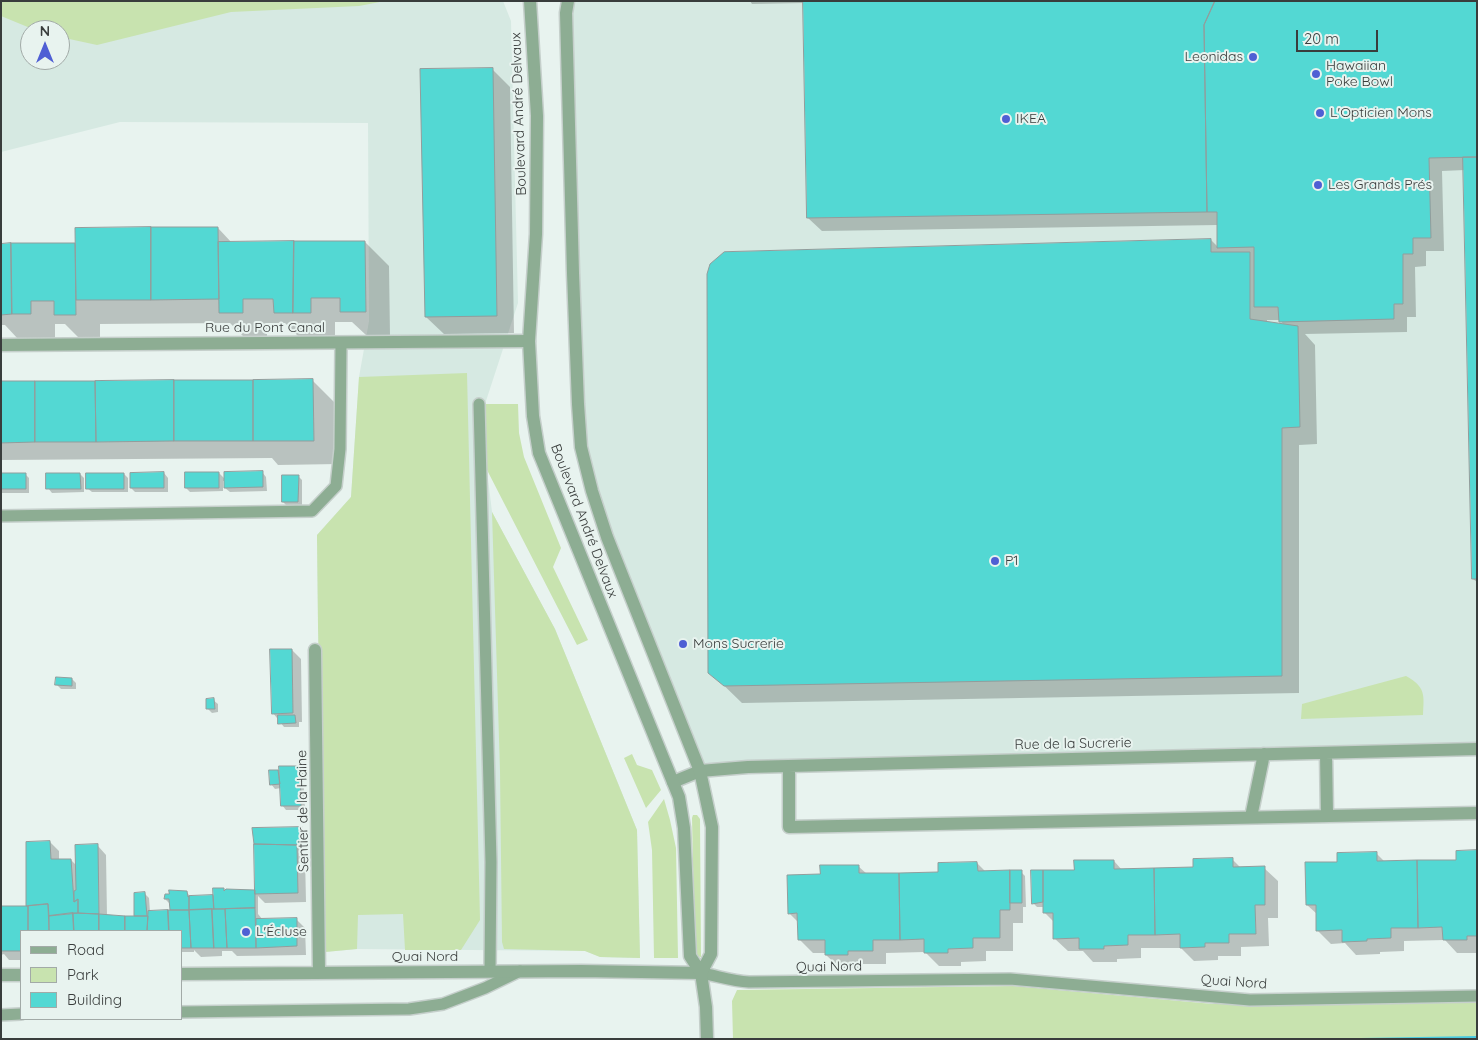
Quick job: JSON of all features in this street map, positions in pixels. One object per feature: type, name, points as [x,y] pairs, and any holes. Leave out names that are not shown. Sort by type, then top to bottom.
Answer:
[{"type":"street","name":"Boulevard André Delvaux","points":[[530,1],[537,116],[536,234],[529,341],[533,416],[539,453],[679,797],[684,828],[690,956],[701,973],[706,1007],[707,1039]]},
{"type":"street","name":"Boulevard André Delvaux","points":[[568,1],[566,13],[573,273],[581,446],[592,491],[607,537],[700,771],[712,828],[711,954],[701,973]]},
{"type":"street","name":"Rue du Pont Canal","points":[[1,344],[529,341]]},
{"type":"street","name":"Sentier de la Haine","points":[[315,650],[319,972]]},
{"type":"street","name":"Rue de la Sucrerie","points":[[673,782],[700,771],[748,767],[1477,749]]},
{"type":"street","points":[[1326,753],[1327,815]]},
{"type":"street","points":[[1251,817],[1264,754]]},
{"type":"street","points":[[789,766],[789,826],[1477,813]]},
{"type":"street","name":"Quai Nord","points":[[182,974],[490,971],[701,973]]},
{"type":"street","points":[[1,975],[20,975]]},
{"type":"lane","points":[[1,516],[312,512],[336,486],[340,449],[341,343]]},
{"type":"lane","points":[[479,404],[491,862],[490,971]]},
{"type":"lane","points":[[182,1012],[409,1010],[444,1004],[485,988],[520,971]]},
{"type":"lane","name":"Quai Nord","points":[[701,973],[725,978],[730,981],[749,982],[1010,979],[1250,1000],[1477,996]]},
{"type":"lane","points":[[1,1014],[20,1014]]},
{"type":"shaded area","points":[[1,1],[503,1],[511,21],[518,303],[485,404],[487,470],[492,512],[555,629],[637,830],[640,958],[600,957],[585,951],[357,949],[325,952],[317,535],[351,497],[359,377],[369,321],[368,123],[120,122],[1,152]]},
{"type":"shaded area","name":"Les Grands Prés","points":[[568,1],[1477,1],[1477,749],[700,771],[607,537],[581,447]]},
{"type":"green space","points":[[1,1],[385,1],[359,6],[231,12],[97,45],[70,39],[70,20],[20,20],[20,24],[1,16]]},
{"type":"green space","points":[[467,373],[480,920],[461,950],[405,950],[403,914],[358,915],[357,949],[325,952],[317,535],[351,497],[359,377]]},
{"type":"green space","points":[[485,404],[518,404],[519,433],[524,457],[561,548],[553,567],[588,640],[577,645],[487,470]]},
{"type":"green space","points":[[492,512],[555,629],[637,830],[640,958],[600,957],[585,951],[504,949],[502,942],[500,771]]},
{"type":"green space","points":[[1406,676],[1417,684],[1422,692],[1424,702],[1423,715],[1301,719],[1302,704]]},
{"type":"green space","points":[[632,754],[637,765],[652,770],[661,790],[646,808],[624,758]]},
{"type":"green space","points":[[664,799],[676,848],[678,958],[654,958],[652,850],[648,822]]},
{"type":"green space","points":[[693,815],[697,815],[700,819],[701,957],[695,956]]},
{"type":"green space","points":[[1013,986],[1213,1004],[1477,1001],[1477,1039],[733,1039],[732,1001],[737,990]]},
{"type":"water","points":[[1477,1036],[1477,1039],[1303,1039]]},
{"type":"building","name":"IKEA","points":[[803,1],[1215,1],[1204,25],[1207,212],[807,218]]},
{"type":"building","name":"Les Grands Prés","points":[[1215,1],[1477,1],[1477,157],[1429,158],[1431,238],[1413,238],[1413,254],[1403,254],[1403,304],[1394,304],[1394,319],[1279,322],[1278,307],[1254,307],[1254,247],[1217,248],[1217,212],[1207,212],[1204,25]]},
{"type":"building","points":[[493,68],[497,316],[425,317],[420,69]]},
{"type":"building","points":[[1463,157],[1477,157],[1477,579],[1472,579]]},
{"type":"building","points":[[151,227],[151,300],[76,300],[75,228]]},
{"type":"building","points":[[151,227],[218,227],[219,299],[151,300]]},
{"type":"building","name":"P1","points":[[1211,239],[1211,252],[1250,252],[1250,319],[1298,326],[1300,427],[1282,428],[1282,676],[724,686],[708,673],[707,274],[710,264],[724,252]]},
{"type":"building","points":[[294,241],[365,241],[366,312],[340,312],[340,298],[311,298],[311,313],[293,313]]},
{"type":"building","points":[[294,241],[293,313],[274,313],[273,299],[243,299],[243,313],[219,313],[218,242]]},
{"type":"building","points":[[11,243],[12,314],[1,315],[1,244]]},
{"type":"building","points":[[11,243],[75,243],[76,315],[54,315],[54,301],[31,301],[31,314],[12,314]]},
{"type":"building","points":[[313,379],[314,441],[253,441],[253,380]]},
{"type":"building","points":[[174,380],[253,380],[253,441],[174,441]]},
{"type":"building","points":[[174,380],[174,441],[96,442],[95,381]]},
{"type":"building","points":[[1,381],[35,381],[35,442],[1,443]]},
{"type":"building","points":[[35,381],[95,381],[96,442],[35,442]]},
{"type":"building","points":[[263,471],[263,487],[224,488],[224,472]]},
{"type":"building","points":[[164,472],[164,488],[130,488],[130,473]]},
{"type":"building","points":[[185,472],[219,472],[219,488],[185,488]]},
{"type":"building","points":[[1,473],[26,473],[26,489],[1,489]]},
{"type":"building","points":[[46,473],[80,473],[81,489],[46,489]]},
{"type":"building","points":[[86,473],[124,473],[124,489],[86,489]]},
{"type":"building","points":[[282,475],[299,475],[298,502],[282,502]]},
{"type":"building","points":[[270,649],[292,649],[293,713],[272,714]]},
{"type":"building","points":[[56,677],[72,678],[72,686],[55,685]]},
{"type":"building","points":[[214,698],[215,709],[206,709],[206,699]]},
{"type":"building","points":[[278,715],[295,715],[296,723],[278,724]]},
{"type":"building","points":[[279,766],[300,766],[301,806],[281,806]]},
{"type":"building","points":[[269,770],[278,770],[280,784],[270,785]]},
{"type":"building","points":[[302,827],[302,842],[297,845],[254,844],[252,828]]},
{"type":"building","points":[[50,841],[51,859],[71,859],[74,902],[78,899],[78,913],[49,916],[48,904],[26,906],[26,842]]},
{"type":"building","points":[[98,844],[99,914],[78,913],[78,899],[74,902],[74,891],[76,890],[75,845]]},
{"type":"building","points":[[254,844],[297,845],[298,893],[255,894]]},
{"type":"building","points":[[1477,850],[1477,936],[1467,936],[1467,940],[1443,940],[1442,927],[1418,928],[1417,860],[1456,860],[1456,851]]},
{"type":"building","points":[[1377,852],[1377,861],[1417,860],[1418,928],[1391,928],[1391,938],[1342,942],[1342,930],[1316,931],[1316,905],[1306,905],[1305,862],[1337,862],[1337,853]]},
{"type":"building","points":[[1233,858],[1233,867],[1265,866],[1265,905],[1255,905],[1256,934],[1229,934],[1229,943],[1205,943],[1205,947],[1180,948],[1180,934],[1155,935],[1154,868],[1193,867],[1193,859]]},
{"type":"building","points":[[1074,860],[1114,860],[1114,869],[1154,868],[1155,935],[1128,935],[1128,945],[1104,946],[1104,949],[1079,949],[1079,938],[1053,939],[1053,913],[1043,913],[1043,870],[1074,870]]},
{"type":"building","points":[[977,862],[978,871],[1010,870],[1010,910],[1000,910],[1000,938],[973,938],[973,948],[948,949],[948,953],[924,953],[924,939],[900,940],[899,873],[938,872],[938,863]]},
{"type":"building","points":[[820,865],[859,865],[859,873],[899,873],[900,940],[873,940],[873,951],[848,951],[848,955],[825,955],[825,940],[798,940],[797,913],[788,914],[787,875],[820,874]]},
{"type":"building","points":[[1010,870],[1022,870],[1022,903],[1010,903]]},
{"type":"building","points":[[1031,870],[1043,870],[1043,902],[1032,904]]},
{"type":"building","points":[[213,888],[224,888],[224,891],[226,889],[255,890],[255,908],[214,909]]},
{"type":"building","points":[[169,890],[187,891],[189,910],[170,910],[169,899],[164,899],[165,894],[169,894]]},
{"type":"building","points":[[145,892],[147,916],[134,916],[134,893]]},
{"type":"building","points":[[213,895],[214,909],[189,910],[189,896]]},
{"type":"building","points":[[48,904],[49,930],[28,930],[28,906]]},
{"type":"building","points":[[1,906],[28,906],[28,930],[20,930],[20,951],[1,951]]},
{"type":"building","points":[[255,908],[256,948],[227,948],[225,909]]},
{"type":"building","points":[[212,909],[225,909],[227,948],[214,948]]},
{"type":"building","points":[[212,909],[214,948],[191,948],[189,910]]},
{"type":"building","points":[[168,910],[189,910],[191,948],[182,948],[182,930],[169,930]]},
{"type":"building","points":[[168,910],[169,930],[147,930],[148,911]]},
{"type":"building","points":[[73,913],[74,930],[49,930],[49,916]]},
{"type":"building","points":[[73,913],[99,914],[99,930],[74,930]]},
{"type":"building","points":[[99,914],[125,916],[125,930],[99,930]]},
{"type":"building","points":[[125,916],[148,916],[147,930],[125,930]]},
{"type":"building","points":[[297,918],[297,946],[256,948],[256,919]]},
{"type":"place","name":"Leonidas","points":[[1253,57]]},
{"type":"place","name":"Hawaiian Poke Bowl","points":[[1316,74]]},
{"type":"place","name":"L'Opticien Mons","points":[[1320,113]]},
{"type":"place","name":"IKEA","points":[[1006,119]]},
{"type":"place","name":"Les Grands Prés","points":[[1318,185]]},
{"type":"place","name":"P1","points":[[995,561]]},
{"type":"place","name":"Mons Sucrerie","points":[[683,644]]},
{"type":"place","name":"L'Écluse","points":[[246,932]]}]
